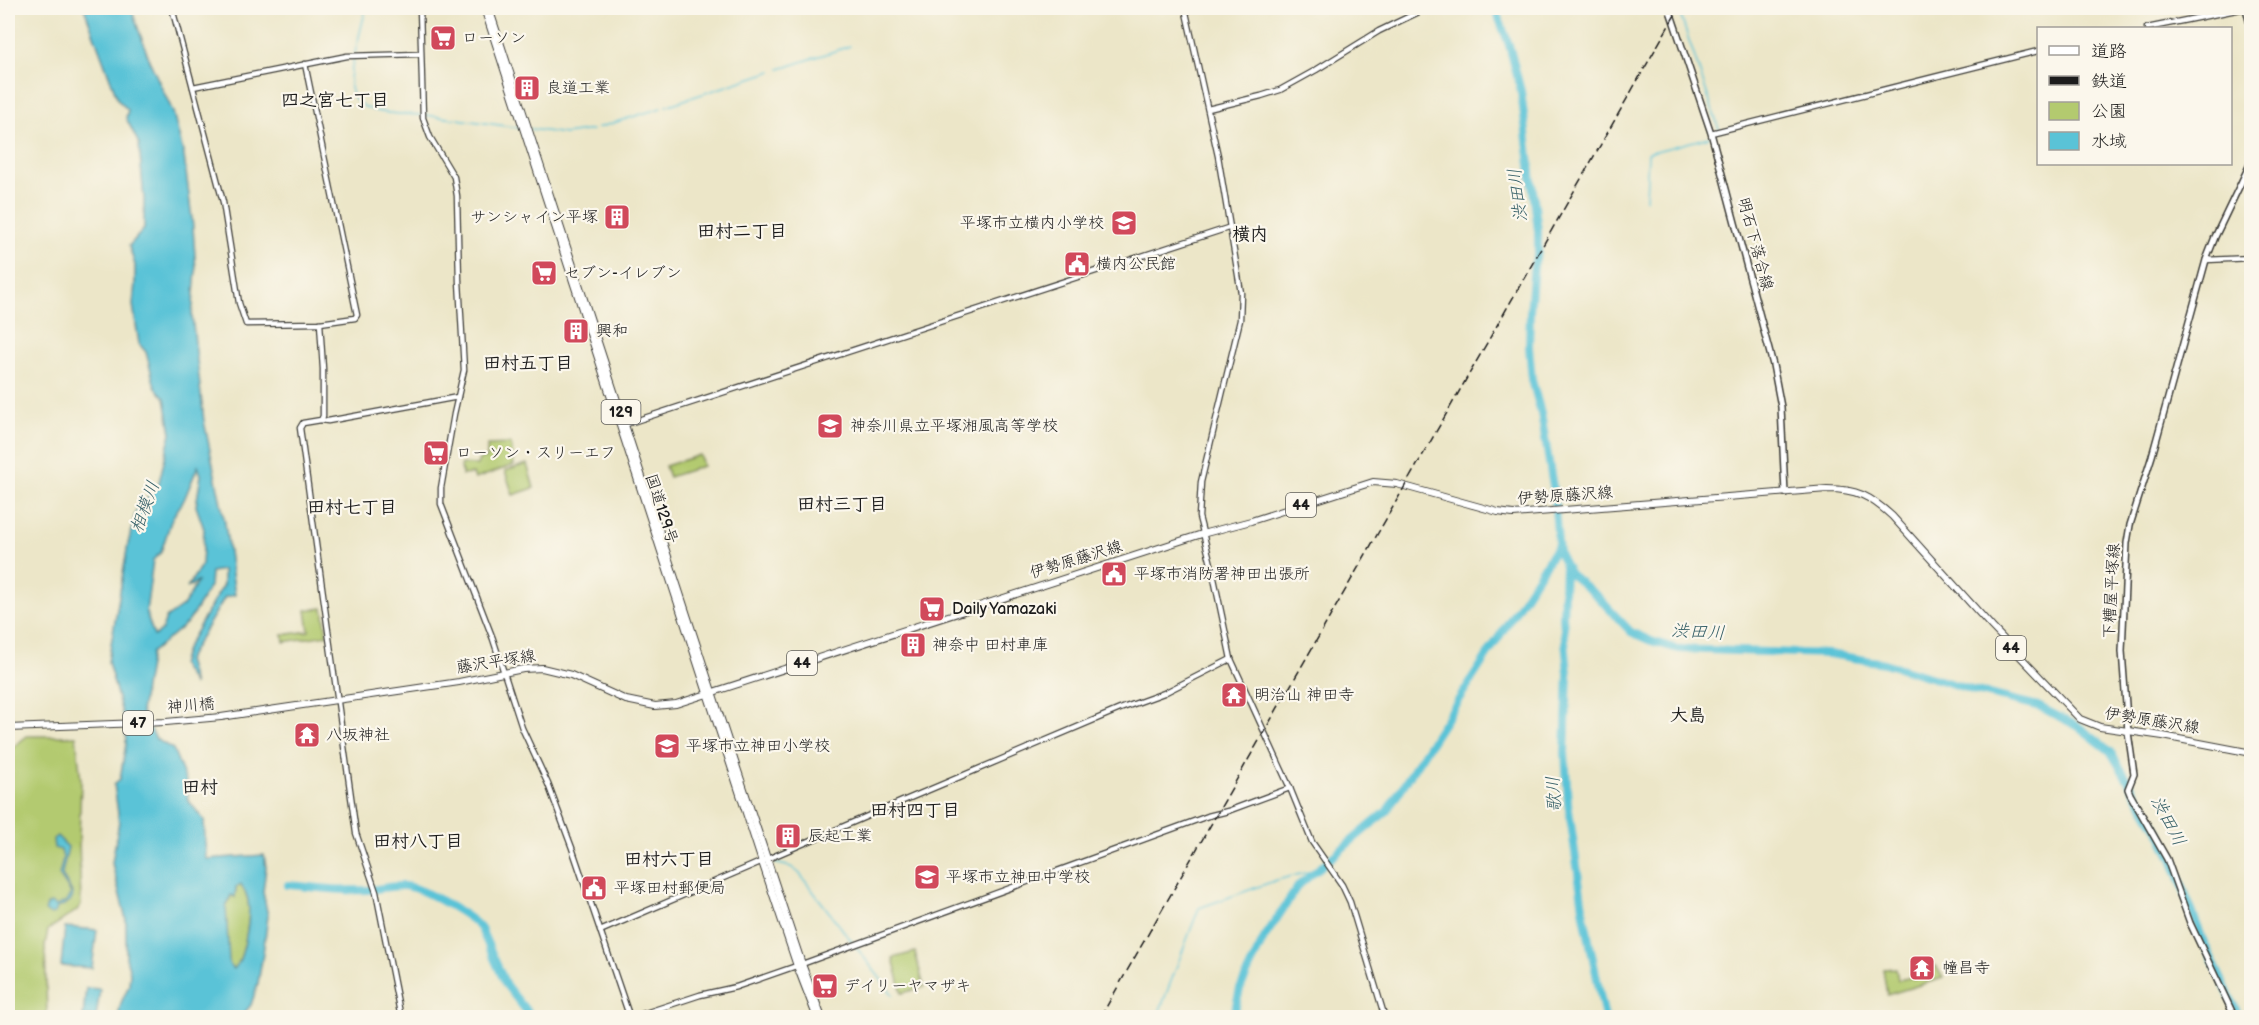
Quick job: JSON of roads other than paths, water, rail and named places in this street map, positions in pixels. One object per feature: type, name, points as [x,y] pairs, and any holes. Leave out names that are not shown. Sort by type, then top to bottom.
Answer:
[{"type":"main road","name":"国道129号","points":[[484,8],[526,129],[817,1017]]},
{"type":"main road","name":"国道129号","points":[[489,8],[526,129]]},
{"type":"main road","name":"明石下落合線","points":[[1669,8],[1711,134],[1778,387],[1785,493]]},
{"type":"main road","points":[[2246,8],[2252,33]]},
{"type":"main road","name":"下糟屋平塚線","points":[[2235,1017],[2190,923],[2166,859],[2130,794],[2129,788],[2134,774],[2128,732],[2122,651],[2127,543],[2130,525],[2152,456],[2206,260],[2252,160]]},
{"type":"main road","name":"伊勢原藤沢線","points":[[710,694],[1202,534],[1251,521],[1373,482],[1397,484],[1498,512],[1513,514],[1848,489],[1859,492],[1880,505],[2074,713],[2088,723],[2252,753]]},
{"type":"main road","name":"藤沢平塚線","points":[[275,709],[459,682],[523,669],[555,669],[616,697],[644,705],[676,704],[710,694]]},
{"type":"main road","name":"神川橋","points":[[8,728],[180,721],[275,709]]},
{"type":"main road","name":"国道129号","points":[[800,965],[822,1017]]},
{"type":"street","points":[[172,8],[223,202],[239,303],[244,321],[250,324],[320,323],[355,318],[357,315],[305,64]]},
{"type":"street","points":[[420,8],[422,115],[456,186],[464,364],[440,491],[441,504],[479,603],[522,728],[559,811],[630,1017],[700,995],[736,987],[800,965],[1290,788]]},
{"type":"street","points":[[1185,8],[1231,227],[1239,273],[1241,307],[1201,482],[1198,508],[1202,534],[1211,564],[1231,659],[1312,842],[1342,885],[1353,908],[1385,1017]]},
{"type":"street","points":[[1208,109],[1280,90],[1388,26],[1427,8]]},
{"type":"street","points":[[2152,27],[2246,8]]},
{"type":"street","points":[[1711,134],[2037,51]]},
{"type":"street","points":[[193,87],[351,56],[420,54]]},
{"type":"street","points":[[623,425],[1231,227]]},
{"type":"street","points":[[2206,260],[2252,258]]},
{"type":"street","points":[[320,323],[324,386],[321,420]]},
{"type":"street","points":[[401,1017],[376,889],[357,834],[300,428],[303,423],[328,421],[458,397]]},
{"type":"street","points":[[600,931],[1120,709],[1164,693],[1231,659]]},
{"type":"water","name":"相模川","points":[[84,8],[131,8],[150,62],[173,112],[184,156],[196,271],[192,316],[204,421],[225,523],[235,595],[225,597],[187,660],[194,685],[181,665],[186,649],[223,585],[223,570],[211,572],[210,586],[189,621],[151,653],[141,711],[156,739],[173,749],[186,781],[188,800],[204,820],[206,859],[264,855],[266,867],[263,892],[268,916],[263,954],[251,1005],[241,1017],[118,1017],[129,985],[130,972],[126,958],[126,920],[112,863],[119,821],[114,784],[120,779],[126,744],[125,724],[108,662],[128,544],[136,511],[158,486],[171,433],[165,398],[155,387],[146,352],[139,344],[133,305],[135,265],[129,246],[144,229],[144,199],[139,144],[126,118],[128,110],[118,100]],"holes":[[[198,466],[201,475],[196,506],[204,529],[202,564],[187,588],[198,581],[184,605],[166,618],[162,630],[154,636],[146,612],[153,560],[161,552],[172,518],[184,500]],[[241,884],[248,899],[249,908],[244,947],[234,969],[230,966],[229,961],[226,907],[231,895],[235,897],[236,887]]]},
{"type":"water","points":[[57,836],[68,847],[62,874],[73,897],[71,901],[57,908],[51,915],[45,911],[47,905],[51,903],[56,906],[66,902],[71,893],[59,875],[63,858],[61,850],[54,848],[53,839]]},
{"type":"water","points":[[65,927],[97,930],[92,968],[61,966]]},
{"type":"water","points":[[86,988],[100,989],[96,1017],[83,1017]]},
{"type":"waterway","points":[[355,53],[366,8]]},
{"type":"waterway","name":"渋田川","points":[[1495,8],[1509,45],[1521,91],[1538,231],[1538,252],[1534,265],[1530,312],[1529,347],[1532,380],[1541,413],[1553,487],[1559,553],[1569,573],[1597,596],[1631,632],[1651,641],[1678,649],[1829,654],[1884,663],[1972,690],[2038,706],[2079,727],[2110,751],[2161,835],[2203,940],[2240,1018]]},
{"type":"waterway","points":[[1678,8],[1719,129]]},
{"type":"waterway","points":[[780,69],[850,46]]},
{"type":"waterway","points":[[354,58],[350,87],[353,97],[360,104],[379,112],[421,115]]},
{"type":"waterway","points":[[666,106],[772,71]]},
{"type":"waterway","points":[[597,128],[661,108]]},
{"type":"waterway","points":[[426,115],[455,119]]},
{"type":"waterway","points":[[458,119],[520,128]]},
{"type":"waterway","points":[[531,129],[565,134],[592,130]]},
{"type":"waterway","points":[[1646,200],[1648,153],[1710,137]]},
{"type":"waterway","points":[[1233,1018],[1240,989],[1264,938],[1299,885],[1387,811],[1558,545]]},
{"type":"waterway","name":"歌川","points":[[1565,567],[1563,617],[1568,674],[1565,752],[1568,803],[1584,915],[1605,1018]]},
{"type":"waterway","points":[[775,863],[791,867],[799,873],[893,995]]},
{"type":"waterway","points":[[1157,1018],[1199,908],[1277,880],[1316,870]]},
{"type":"waterway","points":[[288,885],[338,890],[373,890],[405,886],[446,903],[476,923],[481,929],[506,985],[532,1018]]},
{"type":"railway","points":[[1100,1018],[1679,8]]},
{"type":"place","name":"ローソン","points":[[443,38]]},
{"type":"place","name":"良道工業","points":[[527,88]]},
{"type":"place","name":"サンシャイン平塚","points":[[617,217]]},
{"type":"place","name":"平塚市立横内小学校","points":[[1124,223]]},
{"type":"place","name":"横内公民館","points":[[1077,264]]},
{"type":"place","name":"セブン-イレブン","points":[[544,273]]},
{"type":"place","name":"興和","points":[[576,331]]},
{"type":"place","name":"神奈川県立平塚湘風高等学校","points":[[830,426]]},
{"type":"place","name":"ローソン・スリーエフ","points":[[436,453]]},
{"type":"place","name":"平塚市消防署神田出張所","points":[[1114,574]]},
{"type":"place","name":"Daily Yamazaki","points":[[932,609]]},
{"type":"place","name":"神奈中 田村車庫","points":[[913,645]]},
{"type":"place","name":"明治山 神田寺","points":[[1234,695]]},
{"type":"place","name":"八坂神社","points":[[307,735]]},
{"type":"place","name":"平塚市立神田小学校","points":[[667,746]]},
{"type":"place","name":"辰起工業","points":[[788,836]]},
{"type":"place","name":"平塚市立神田中学校","points":[[927,877]]},
{"type":"place","name":"平塚田村郵便局","points":[[594,888]]},
{"type":"place","name":"幢昌寺","points":[[1922,968]]},
{"type":"place","name":"デイリーヤマザキ","points":[[825,986]]},
{"type":"district","name":"四之宮七丁目","points":[[335,100]]},
{"type":"district","name":"田村二丁目","points":[[742,231]]},
{"type":"district","name":"横内","points":[[1250,234]]},
{"type":"district","name":"田村五丁目","points":[[528,363]]},
{"type":"district","name":"田村三丁目","points":[[842,504]]},
{"type":"district","name":"田村七丁目","points":[[352,507]]},
{"type":"district","name":"大島","points":[[1688,715]]},
{"type":"district","name":"田村","points":[[200,787]]},
{"type":"district","name":"田村四丁目","points":[[915,810]]},
{"type":"district","name":"田村八丁目","points":[[418,841]]},
{"type":"district","name":"田村六丁目","points":[[669,859]]}]
